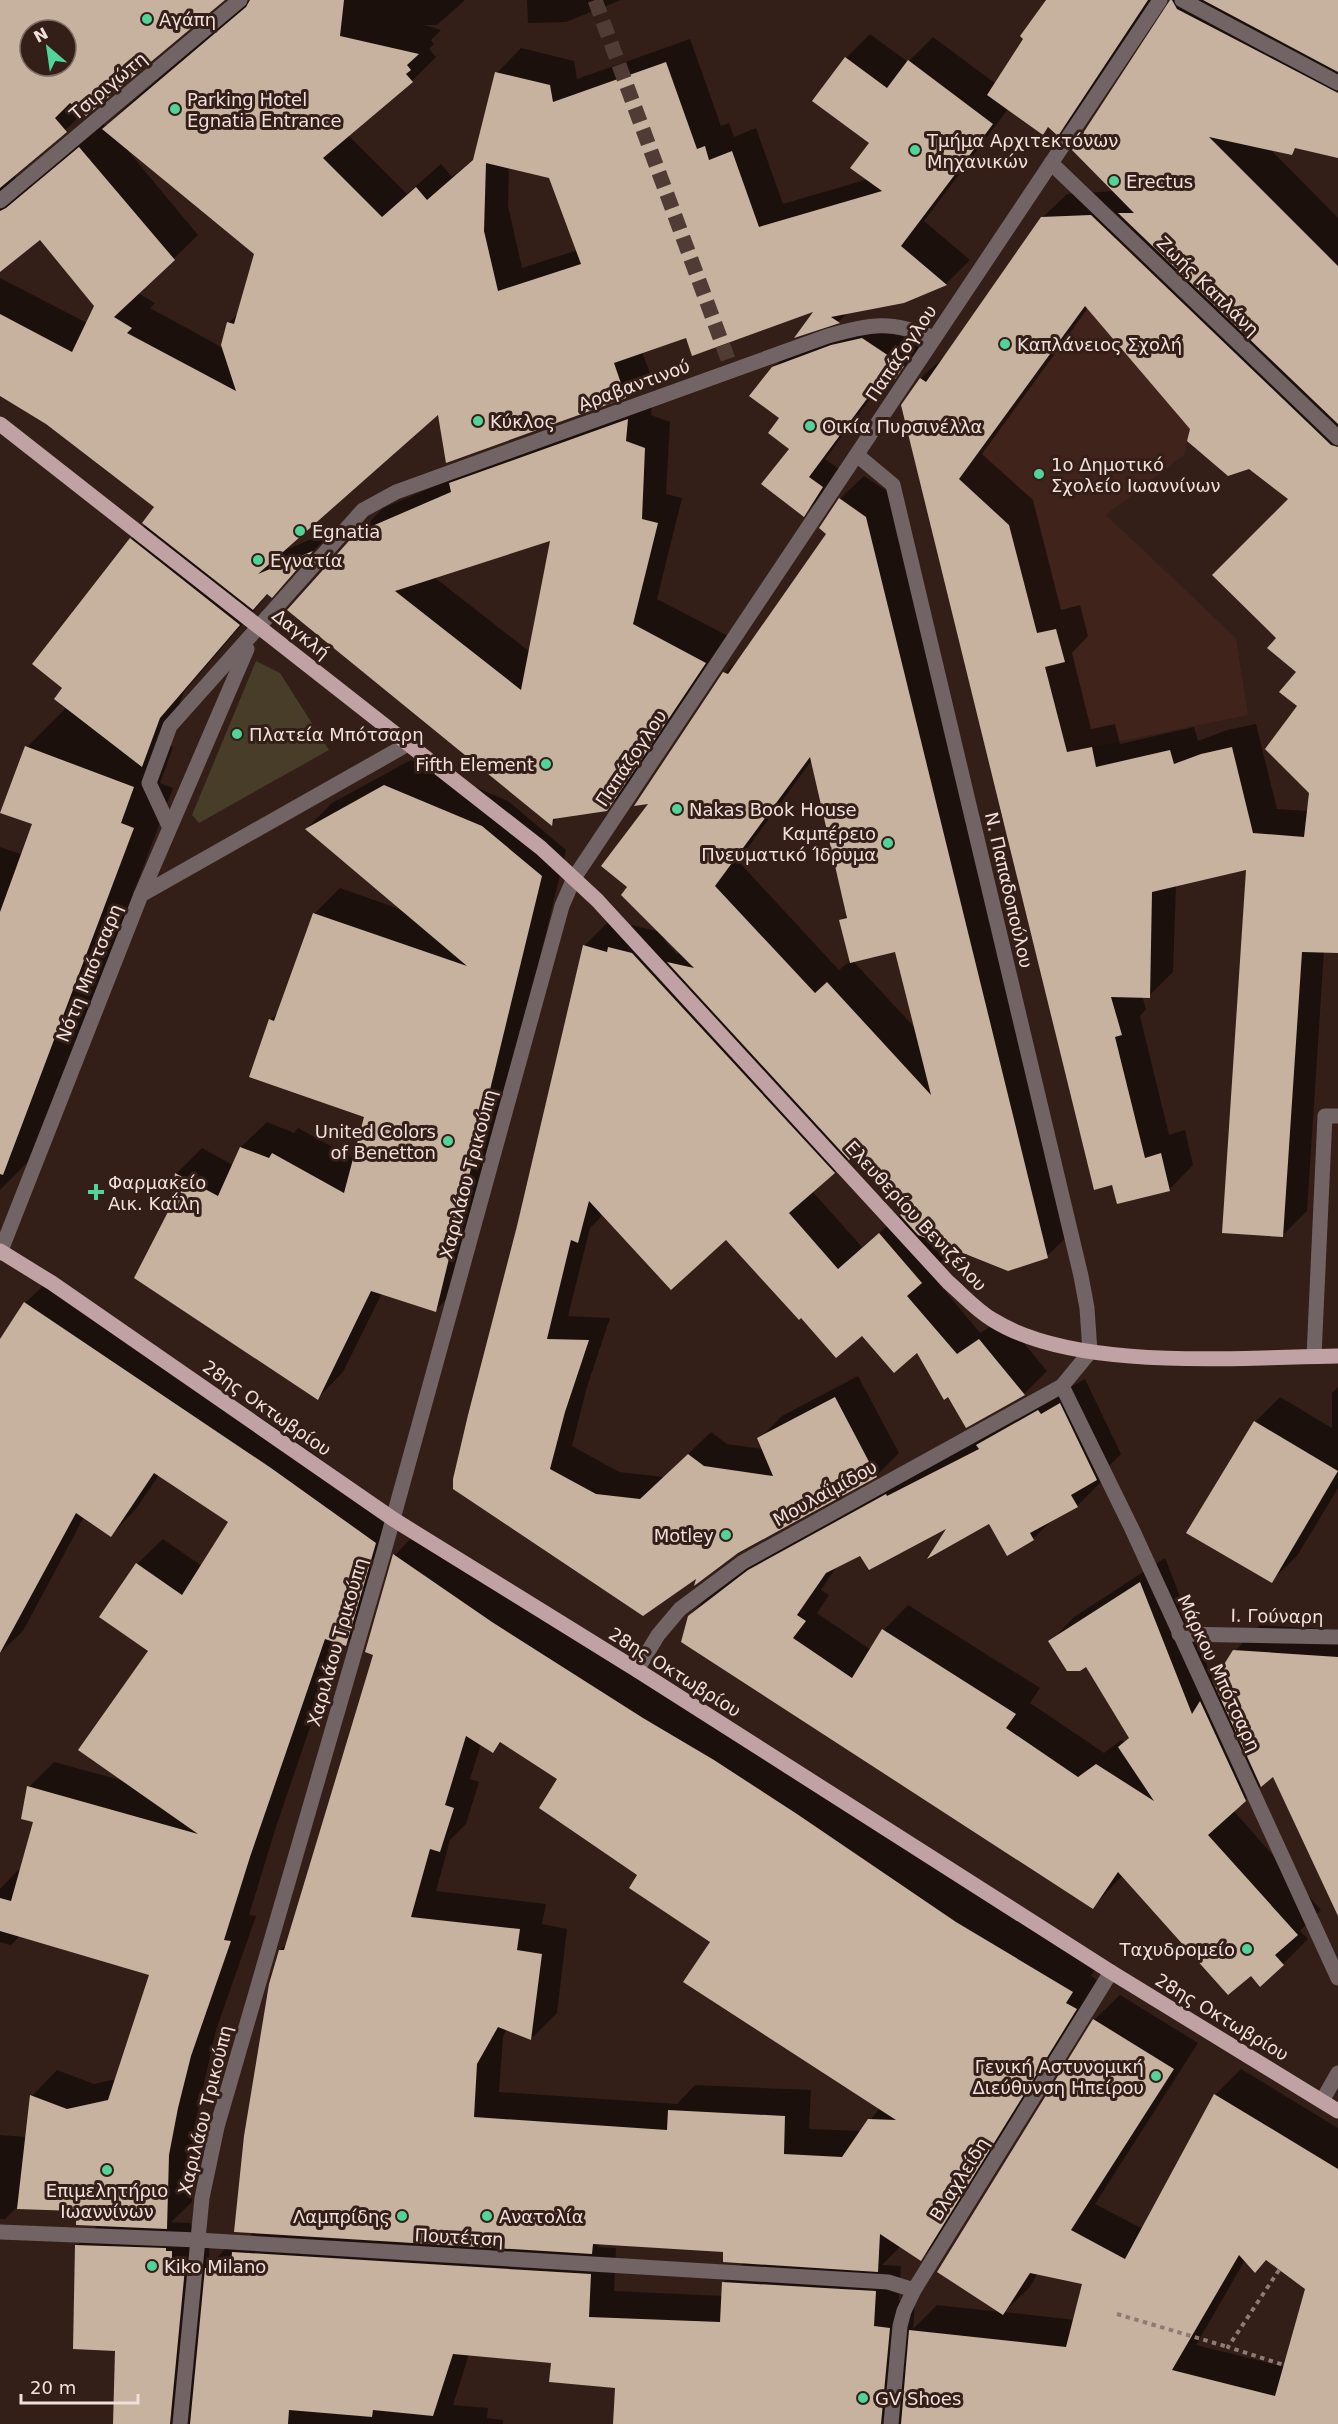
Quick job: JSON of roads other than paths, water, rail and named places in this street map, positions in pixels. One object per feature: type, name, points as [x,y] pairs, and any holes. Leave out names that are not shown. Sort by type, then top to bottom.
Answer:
[{"type":"main road","name":"Δαγκλή","points":[[0,424],[256,631],[408,744],[541,848],[574,878]]},
{"type":"main road","name":"Ελευθερίου Βενιζέλου","points":[[574,878],[948,1282],[994,1321],[1036,1340],[1090,1352],[1165,1357],[1338,1356]]},
{"type":"main road","name":"28ης Οκτωβρίου","points":[[0,1252],[52,1282],[393,1519],[637,1670],[1110,1972],[1338,2111]]},
{"type":"street","name":"Τσιριγώτη","points":[[0,201],[240,0]]},
{"type":"street","name":"Παπάζογλου","points":[[574,878],[1160,0]]},
{"type":"street","points":[[1182,0],[1338,83]]},
{"type":"street","name":"Ζωής Καπλάνη","points":[[1051,163],[1338,438]]},
{"type":"street","name":"Αραβαντινού","points":[[169,826],[149,783],[170,726],[363,510],[396,492],[828,336],[864,327],[889,325],[908,327],[934,338]]},
{"type":"street","name":"Ν. Παπαδοπούλου","points":[[856,455],[893,485],[1081,1276],[1087,1308],[1090,1352]]},
{"type":"street","points":[[141,894],[256,631]]},
{"type":"street","name":"Νότη Μπότσαρη","points":[[0,1252],[141,894],[408,744]]},
{"type":"street","name":"Χαριλάου Τρικούπη","points":[[180,2424],[202,2198],[217,2127],[393,1519],[554,933],[574,878]]},
{"type":"street","points":[[1314,1356],[1325,1116],[1338,1116]]},
{"type":"street","name":"Μουλαΐμίδου","points":[[637,1670],[658,1635],[680,1609],[743,1562],[1062,1386],[1078,1370],[1090,1352]]},
{"type":"street","name":"Μάρκου Μπότσαρη","points":[[1062,1386],[1132,1529],[1338,1978]]},
{"type":"street","name":"Ι. Γούναρη","points":[[1179,1634],[1338,1637]]},
{"type":"street","name":"Βλαχλείδη","points":[[891,2424],[900,2326],[914,2290],[1110,1972]]},
{"type":"street","points":[[1322,2101],[1338,2073]]},
{"type":"street","name":"Πουτέτση","points":[[0,2232],[198,2240],[888,2282],[914,2290]]},
{"type":"tunnel","points":[[595,0],[732,370]]},
{"type":"place","name":"Αγάπη","points":[[147,19]]},
{"type":"place","name":"Parking Hotel Egnatia Entrance","points":[[175,109]]},
{"type":"place","name":"Τμήμα Αρχιτεκτόνων Μηχανικών","points":[[915,150]]},
{"type":"place","name":"Erectus","points":[[1114,181]]},
{"type":"place","name":"Καπλάνειος Σχολή","points":[[1005,344]]},
{"type":"place","name":"Κύκλος","points":[[478,421]]},
{"type":"place","name":"Οικία Πυρσινέλλα","points":[[810,426]]},
{"type":"place","name":"1ο Δημοτικό Σχολείο Ιωαννίνων","points":[[1039,474]]},
{"type":"place","name":"Egnatia","points":[[300,531]]},
{"type":"place","name":"Εγνατία","points":[[258,560]]},
{"type":"place","name":"Πλατεία Μπότσαρη","points":[[237,734]]},
{"type":"place","name":"Fifth Element","points":[[546,764]]},
{"type":"place","name":"Nakas Book House","points":[[677,809]]},
{"type":"place","name":"Καμπέρειο Πνευματικό Ίδρυμα","points":[[888,843]]},
{"type":"place","name":"United Colors of Benetton","points":[[448,1141]]},
{"type":"place","name":"Φαρμακείο Αικ. Καΐλη","points":[[96,1192]]},
{"type":"place","name":"Motley","points":[[726,1535]]},
{"type":"place","name":"Ταχυδρομείο","points":[[1247,1949]]},
{"type":"place","name":"Γενική Αστυνομική Διεύθυνση Ηπείρου","points":[[1156,2076]]},
{"type":"place","name":"Επιμελητήριο Ιωαννίνων","points":[[107,2170]]},
{"type":"place","name":"Λαμπρίδης","points":[[402,2216]]},
{"type":"place","name":"Ανατολία","points":[[487,2216]]},
{"type":"place","name":"Kiko Milano","points":[[152,2266]]},
{"type":"place","name":"GV Shoes","points":[[863,2398]]}]
